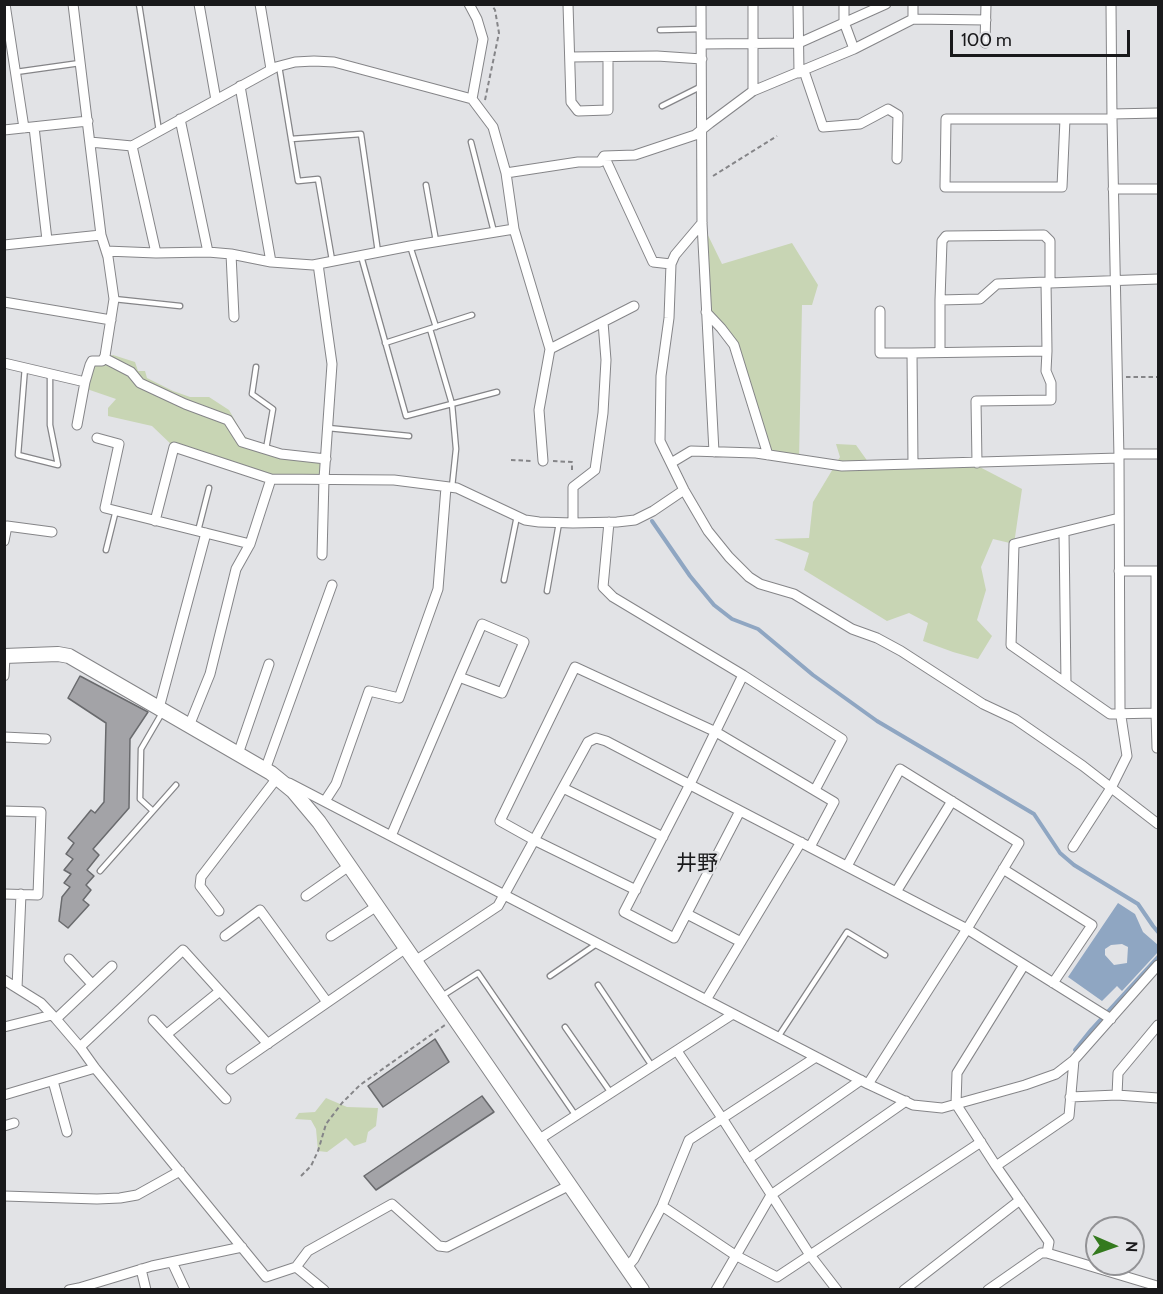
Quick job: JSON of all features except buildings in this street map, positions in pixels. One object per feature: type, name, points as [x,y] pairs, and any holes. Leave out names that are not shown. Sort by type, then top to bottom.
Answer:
[{"type":"street","points":[[5,4],[9,61],[16,72],[29,127],[47,240]]},
{"type":"street","points":[[73,4],[100,235],[106,252],[114,299],[105,356],[102,361],[92,361],[85,382],[77,425]]},
{"type":"street","points":[[199,4],[216,100]]},
{"type":"street","points":[[260,4],[275,68]]},
{"type":"street","points":[[469,4],[477,19],[483,39],[472,99]]},
{"type":"street","points":[[568,4],[570,102],[578,111],[608,110],[608,57]]},
{"type":"street","points":[[701,4],[702,223],[714,452]]},
{"type":"street","points":[[753,4],[753,92]]},
{"type":"street","points":[[798,4],[802,72],[823,127],[860,124],[888,109],[897,115],[897,159]]},
{"type":"street","points":[[844,4],[844,22],[854,49]]},
{"type":"street","points":[[702,44],[799,43],[886,4]]},
{"type":"street","points":[[913,4],[913,19]]},
{"type":"street","points":[[985,43],[986,4]]},
{"type":"street","points":[[1073,847],[1111,788],[1127,756],[1120,714],[1119,456],[1111,4]]},
{"type":"street","points":[[604,156],[635,155],[695,135],[753,92],[854,49],[913,19],[986,20]]},
{"type":"street","points":[[570,57],[657,56],[702,59]]},
{"type":"street","points":[[90,142],[132,146],[240,86],[275,68],[295,62],[334,62],[472,99],[494,127],[506,173],[514,229],[550,350],[539,410],[543,461]]},
{"type":"street","points":[[240,86],[271,262]]},
{"type":"street","points":[[1065,119],[1062,187],[945,187],[946,119],[1065,119],[1158,113]]},
{"type":"street","points":[[180,119],[208,252]]},
{"type":"street","points":[[4,130],[88,121]]},
{"type":"street","points":[[132,146],[156,253]]},
{"type":"street","points":[[506,173],[578,162],[600,162],[604,156]]},
{"type":"street","points":[[604,156],[653,262],[671,264]]},
{"type":"street","points":[[1113,189],[1158,189]]},
{"type":"street","points":[[702,223],[675,255],[671,264],[669,318],[661,376],[660,441],[684,490],[708,531],[749,577],[760,584],[794,594],[852,629],[877,638],[983,704],[1015,719],[1083,766],[1158,824]]},
{"type":"street","points":[[106,252],[208,252],[293,265],[318,264],[436,241],[514,229]]},
{"type":"street","points":[[4,245],[100,235]]},
{"type":"street","points":[[940,352],[942,241],[946,236],[1044,235],[1050,241],[1046,371],[1051,382],[1051,400],[976,401],[976,463]]},
{"type":"street","points":[[231,254],[234,317]]},
{"type":"street","points":[[318,264],[332,364],[324,479],[322,555]]},
{"type":"street","points":[[940,300],[980,298],[997,284],[1158,279]]},
{"type":"street","points":[[4,302],[111,320]]},
{"type":"street","points":[[550,350],[634,306]]},
{"type":"street","points":[[880,311],[880,354],[1047,351]]},
{"type":"street","points":[[706,312],[734,345],[768,455]]},
{"type":"street","points":[[573,524],[573,487],[595,470],[597,458],[604,403],[606,360],[603,322]]},
{"type":"street","points":[[912,353],[913,464]]},
{"type":"street","points":[[104,358],[131,372],[140,383],[185,404],[228,420],[242,442],[281,454],[326,459]]},
{"type":"street","points":[[4,363],[85,382]]},
{"type":"street","points":[[97,438],[120,444],[105,508],[250,544]]},
{"type":"street","points":[[155,521],[174,447],[271,479],[394,480],[457,488],[525,520],[539,522],[573,524],[635,520],[653,512],[684,490]]},
{"type":"street","points":[[671,463],[692,451],[756,453],[842,466],[976,463],[1158,454]]},
{"type":"street","points":[[189,726],[210,674],[236,569],[250,544],[271,479]]},
{"type":"street","points":[[325,801],[336,784],[369,691],[399,698],[438,589],[449,487]]},
{"type":"street","points":[[1119,518],[1014,544],[1011,645],[1110,714],[1156,713]]},
{"type":"street","points":[[609,522],[603,588],[613,597],[743,675],[842,739],[815,790]]},
{"type":"street","points":[[4,541],[7,526],[52,532]]},
{"type":"street","points":[[161,709],[202,532]]},
{"type":"street","points":[[1064,532],[1066,683]]},
{"type":"street","points":[[1119,571],[1157,571],[1156,713],[1158,748]]},
{"type":"street","points":[[219,910],[200,886],[201,877],[271,774],[332,585]]},
{"type":"street","points":[[391,836],[459,677],[482,624],[524,642],[502,693],[459,677]]},
{"type":"street","points":[[4,676],[5,656],[58,654],[69,656],[271,774],[913,1105],[942,1108],[1056,1074],[1074,1060],[1158,967]]},
{"type":"street","points":[[238,754],[269,664]]},
{"type":"street","points":[[636,890],[534,840],[500,820],[575,667],[716,732],[834,802],[741,942],[706,1000]]},
{"type":"street","points":[[740,811],[675,938],[624,912],[743,675]]},
{"type":"street","points":[[4,737],[46,739]]},
{"type":"street","points":[[415,961],[498,906],[588,742],[596,738],[690,784],[967,929],[1111,1019]]},
{"type":"street","points":[[748,1159],[865,1082],[967,929],[1019,843],[900,769],[847,866]]},
{"type":"street","points":[[271,774],[293,791],[319,822],[642,1290]]},
{"type":"street","points":[[563,788],[663,837]]},
{"type":"street","points":[[896,892],[952,801]]},
{"type":"street","points":[[4,811],[41,812],[38,895],[4,894]]},
{"type":"street","points":[[306,896],[349,866]]},
{"type":"street","points":[[1003,869],[1092,925],[1053,983]]},
{"type":"street","points":[[17,988],[21,894]]},
{"type":"street","points":[[331,936],[377,906]]},
{"type":"street","points":[[225,936],[260,910],[327,1002]]},
{"type":"street","points":[[687,914],[741,942]]},
{"type":"street","points":[[231,1069],[406,948]]},
{"type":"street","points":[[80,1047],[183,950],[268,1044]]},
{"type":"street","points":[[69,959],[92,984]]},
{"type":"street","points":[[1024,965],[957,1073],[956,1104],[1049,1242],[1047,1253]]},
{"type":"street","points":[[4,1027],[54,1017],[112,966]]},
{"type":"street","points":[[4,980],[41,1003],[54,1017],[266,1277],[296,1267],[308,1251],[392,1204],[439,1246],[447,1247],[570,1185]]},
{"type":"street","points":[[167,1034],[220,991]]},
{"type":"street","points":[[538,1140],[733,1014]]},
{"type":"street","points":[[153,1020],[226,1099]]},
{"type":"street","points":[[1117,1095],[1118,1073],[1157,1030]]},
{"type":"street","points":[[677,1051],[810,1255],[837,1290]]},
{"type":"street","points":[[627,1268],[662,1206],[689,1140],[816,1057]]},
{"type":"street","points":[[996,1166],[1069,1116],[1074,1060]]},
{"type":"street","points":[[4,1095],[95,1068]]},
{"type":"street","points":[[53,1081],[67,1132]]},
{"type":"street","points":[[1070,1097],[1117,1095],[1158,1098]]},
{"type":"street","points":[[716,1290],[771,1195],[906,1101]]},
{"type":"street","points":[[662,1206],[735,1256],[777,1277],[981,1142]]},
{"type":"street","points":[[4,1196],[120,1198],[137,1195],[180,1171]]},
{"type":"street","points":[[904,1290],[1020,1200]]},
{"type":"street","points":[[76,1289],[141,1269],[242,1247]]},
{"type":"street","points":[[988,1290],[1041,1253],[1157,1286],[1156,1290]]},
{"type":"street","points":[[172,1262],[185,1290]]},
{"type":"street","points":[[296,1267],[324,1290]]},
{"type":"street","points":[[141,1269],[146,1290]]},
{"type":"lane","points":[[139,4],[159,131]]},
{"type":"lane","points":[[660,30],[701,29]]},
{"type":"lane","points":[[16,72],[80,63]]},
{"type":"lane","points":[[275,68],[298,181],[318,179],[333,261]]},
{"type":"lane","points":[[662,105],[702,86]]},
{"type":"lane","points":[[291,139],[361,134],[378,252]]},
{"type":"lane","points":[[471,141],[494,232]]},
{"type":"lane","points":[[426,185],[436,241]]},
{"type":"lane","points":[[410,246],[436,327]]},
{"type":"lane","points":[[361,256],[406,416],[497,392]]},
{"type":"lane","points":[[114,299],[180,306]]},
{"type":"lane","points":[[385,343],[472,315]]},
{"type":"lane","points":[[430,329],[452,404],[456,449],[449,487]]},
{"type":"lane","points":[[256,367],[252,394],[273,409],[266,449]]},
{"type":"lane","points":[[25,368],[18,455],[58,465],[51,425],[51,374]]},
{"type":"lane","points":[[328,428],[409,436]]},
{"type":"lane","points":[[202,532],[208,488]]},
{"type":"lane","points":[[106,550],[116,510]]},
{"type":"lane","points":[[504,580],[517,516]]},
{"type":"lane","points":[[547,591],[559,523]]},
{"type":"lane","points":[[153,811],[140,799],[141,749],[161,709]]},
{"type":"lane","points":[[100,871],[176,785]]},
{"type":"lane","points":[[778,1037],[847,932],[885,955]]},
{"type":"lane","points":[[550,976],[598,944]]},
{"type":"lane","points":[[440,997],[478,973],[576,1116]]},
{"type":"lane","points":[[598,986],[652,1066]]},
{"type":"lane","points":[[565,1027],[611,1093]]},
{"type":"path","points":[[483,112],[499,33],[495,10],[491,4]]},
{"type":"path","points":[[702,183],[777,136]]},
{"type":"path","points":[[1117,377],[1158,377]]},
{"type":"path","points":[[301,1176],[311,1166],[326,1124],[342,1103],[360,1085],[454,1018]]},
{"type":"green space","points":[[702,223],[722,264],[792,243],[818,285],[812,305],[802,305],[799,461],[768,455],[734,345],[706,312]]},
{"type":"green space","points":[[113,355],[135,362],[138,371],[145,371],[147,378],[173,391],[190,397],[209,397],[229,410],[244,436],[271,451],[326,459],[324,479],[271,479],[174,447],[152,426],[108,416],[108,408],[116,399],[84,388],[92,361]]},
{"type":"green space","points":[[836,444],[856,445],[871,466],[972,463],[1022,489],[1014,544],[993,539],[981,567],[986,590],[977,620],[992,636],[978,659],[923,641],[928,623],[909,613],[887,621],[804,570],[809,553],[774,539],[809,538],[813,502],[840,457]]},
{"type":"green space","points":[[326,1098],[347,1107],[378,1108],[376,1126],[368,1132],[366,1142],[354,1146],[346,1138],[327,1152],[318,1151],[316,1129],[311,1120],[295,1119],[299,1113],[315,1112]]},
{"type":"water","points":[[1118,903],[1135,914],[1143,932],[1158,945],[1158,952],[1122,991],[1117,986],[1102,1001],[1068,977]],"holes":[[[1122,944],[1128,947],[1127,963],[1114,965],[1105,955],[1105,949],[1111,945]]]},
{"type":"waterway","points":[[652,521],[690,576],[714,605],[732,619],[758,629],[813,675],[877,721],[1034,814],[1060,853],[1074,865],[1138,904],[1158,932]]},
{"type":"waterway","points":[[1075,1050],[1158,957]]},
{"type":"district","name":"井野","points":[[697,864]]}]
